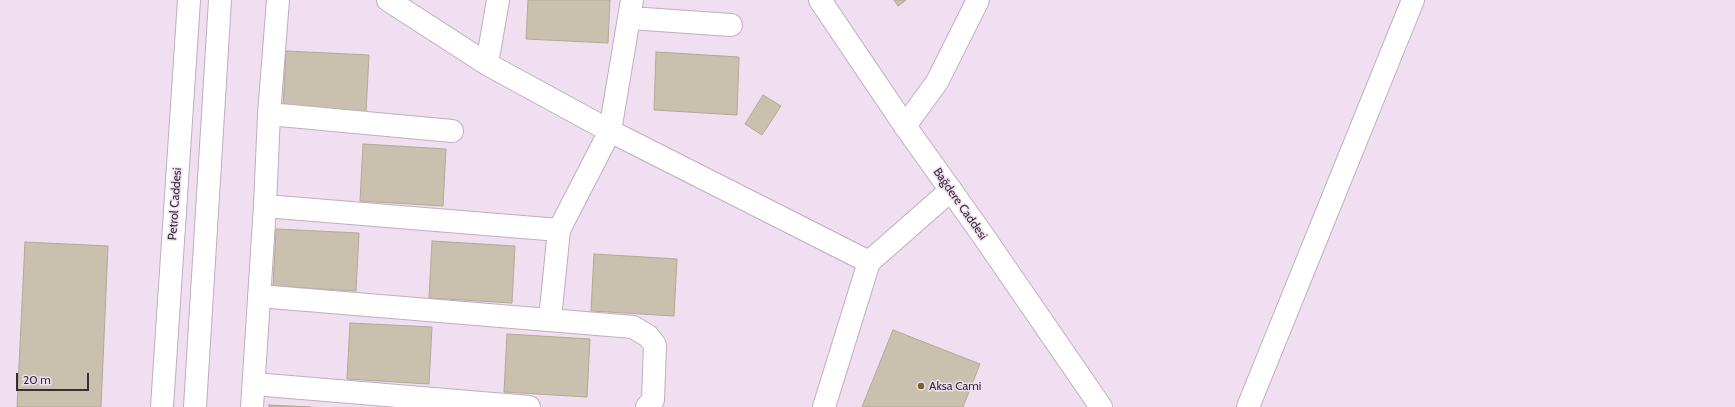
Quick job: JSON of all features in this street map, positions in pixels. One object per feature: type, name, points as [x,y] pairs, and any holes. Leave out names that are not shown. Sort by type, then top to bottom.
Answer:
[{"type":"street","name":"Petrol Caddesi","points":[[162,407],[189,0]]},
{"type":"street","points":[[195,407],[220,0]]},
{"type":"street","points":[[252,407],[265,206],[269,114],[278,0]]},
{"type":"street","points":[[388,0],[487,64],[610,131],[869,262]]},
{"type":"street","points":[[487,64],[498,0]]},
{"type":"street","name":"Bağdere Caddesi","points":[[820,0],[905,126],[1101,407]]},
{"type":"street","points":[[905,126],[937,82],[978,0]]},
{"type":"street","points":[[1248,407],[1413,0]]},
{"type":"street","points":[[550,319],[559,230],[610,131],[631,9],[731,25]]},
{"type":"street","points":[[269,114],[452,131]]},
{"type":"street","points":[[824,407],[869,262],[951,190]]},
{"type":"street","points":[[265,206],[559,230]]},
{"type":"street","points":[[259,296],[632,327],[648,336],[655,345],[653,400],[647,407]]},
{"type":"street","points":[[254,384],[529,407]]},
{"type":"building","points":[[528,0],[610,0],[608,43],[526,39]]},
{"type":"building","points":[[894,0],[906,0],[898,6]]},
{"type":"building","points":[[286,51],[369,55],[366,113],[283,108]]},
{"type":"building","points":[[656,52],[739,57],[737,115],[654,110]]},
{"type":"building","points":[[763,95],[781,106],[762,135],[745,124]]},
{"type":"building","points":[[363,144],[446,149],[443,206],[360,201]]},
{"type":"building","points":[[276,229],[359,233],[356,291],[273,286]]},
{"type":"building","points":[[432,241],[515,246],[512,303],[429,298]]},
{"type":"building","points":[[25,242],[108,246],[101,407],[17,407]]},
{"type":"building","points":[[594,254],[677,259],[674,316],[591,311]]},
{"type":"building","points":[[350,323],[432,327],[429,384],[347,379]]},
{"type":"building","name":"Aksa Cami","points":[[893,330],[980,364],[963,407],[862,407]]},
{"type":"building","points":[[507,334],[590,339],[587,397],[504,392]]},
{"type":"building","points":[[269,405],[311,407],[269,407]]},
{"type":"place","name":"Aksa Cami","points":[[921,386]]}]
